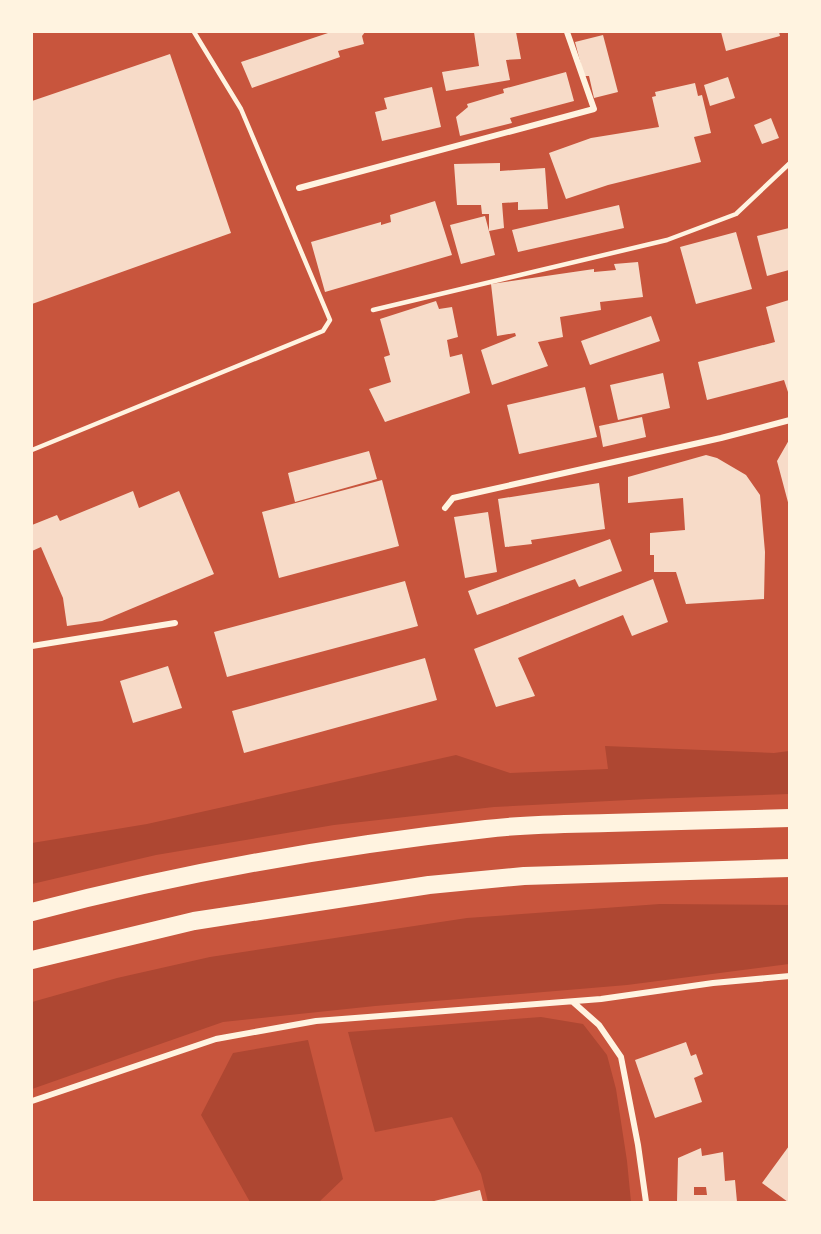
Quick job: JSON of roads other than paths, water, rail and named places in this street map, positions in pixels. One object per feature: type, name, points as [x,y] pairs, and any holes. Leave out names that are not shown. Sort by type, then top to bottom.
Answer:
[{"type":"highway","points":[[32,912],[80,899],[214,871],[362,844],[521,826],[789,818]]},
{"type":"highway","points":[[32,960],[194,921],[429,885],[524,876],[789,868]]},
{"type":"street","points":[[299,188],[594,109],[567,32]]},
{"type":"street","points":[[445,508],[453,498],[720,438],[789,420]]},
{"type":"street","points":[[32,646],[175,623]]},
{"type":"street","points":[[32,1101],[227,1037],[316,1021],[573,1001],[789,976]]},
{"type":"street","points":[[573,1001],[599,1025],[621,1057],[638,1145],[646,1203]]},
{"type":"lane","points":[[32,450],[323,331],[330,320],[241,109],[194,32]]},
{"type":"lane","points":[[373,310],[667,240],[736,214],[789,163]]}]
